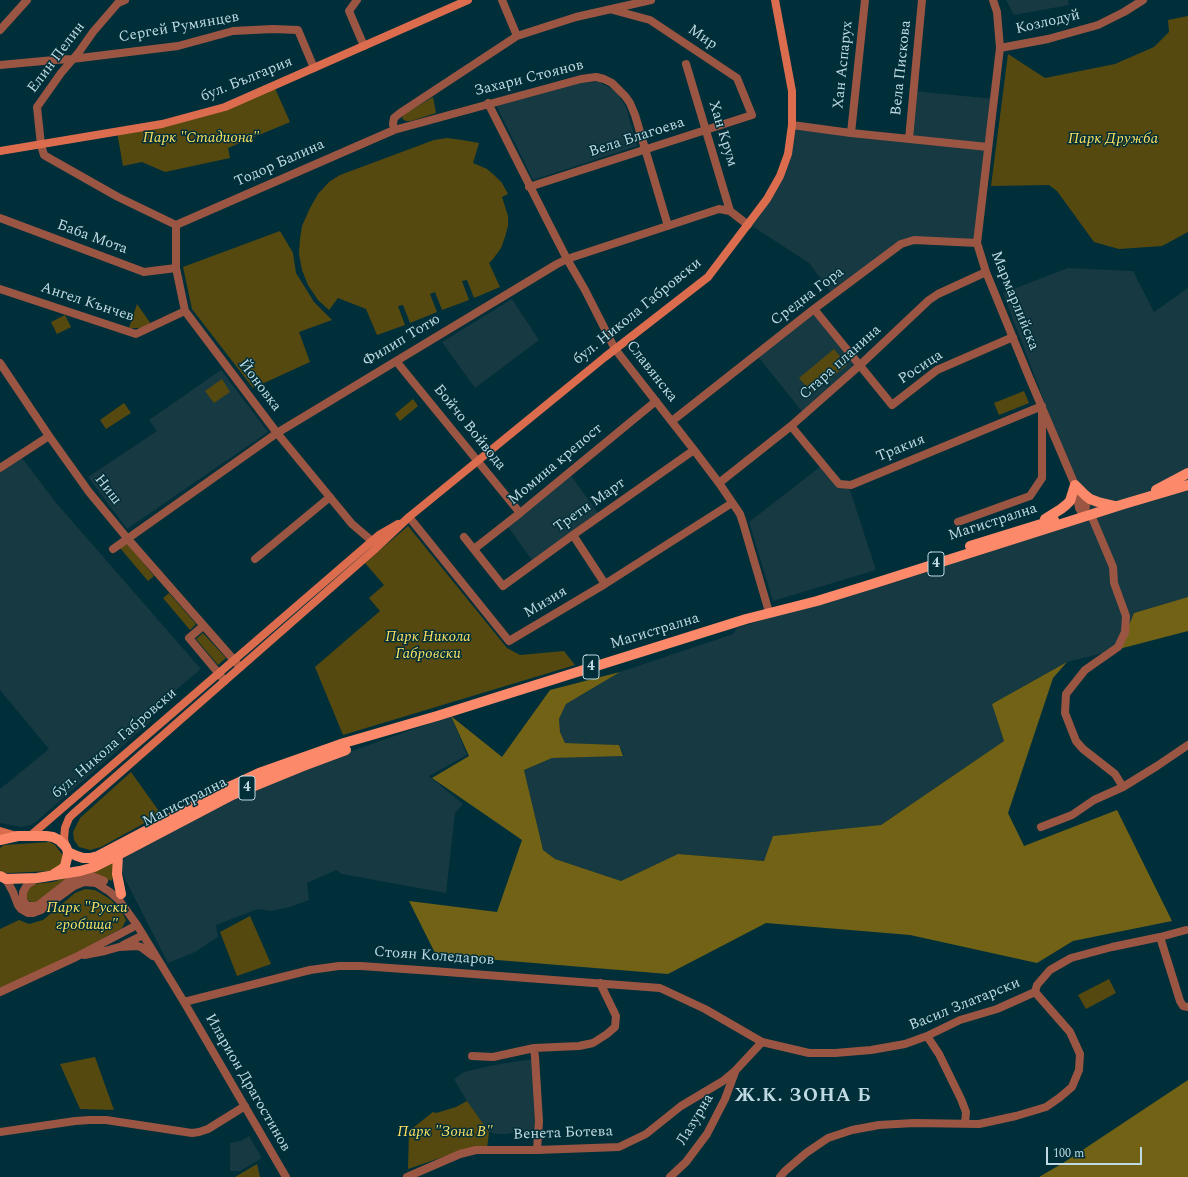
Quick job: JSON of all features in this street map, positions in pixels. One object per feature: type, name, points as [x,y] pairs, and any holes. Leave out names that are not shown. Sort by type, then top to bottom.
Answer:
[{"type":"main road","points":[[1141,499],[1188,473]]},
{"type":"main road","points":[[1034,525],[1061,510],[1070,501],[1075,485],[1090,499],[1098,502],[1120,505]]},
{"type":"main road","name":"Магистрална","points":[[0,840],[18,836],[49,836],[59,840],[67,849],[77,856],[90,858],[98,856],[231,786],[344,743],[769,612],[817,601],[1085,515],[1188,485]]},
{"type":"main road","name":"Магистрална","points":[[782,609],[807,598],[1034,525],[1085,515]]},
{"type":"main road","name":"Магистрална","points":[[2,878],[38,878],[80,871],[94,866],[239,792],[422,720]]},
{"type":"main road","points":[[51,876],[59,872],[65,866],[68,858],[67,849]]},
{"type":"main road","points":[[118,855],[117,874],[121,894]]},
{"type":"street","points":[[0,30],[27,0]]},
{"type":"street","name":"Елин Пелин","points":[[41,145],[37,107],[93,32],[118,3],[125,0]]},
{"type":"street","points":[[357,0],[349,11],[364,46]]},
{"type":"street","name":"бул. България","points":[[0,152],[162,124],[226,107],[468,0]]},
{"type":"street","points":[[502,0],[517,36]]},
{"type":"street","points":[[394,130],[394,118],[400,113],[517,36],[576,17],[613,10],[651,0]]},
{"type":"street","name":"бул. Никола Габровски","points":[[67,849],[64,839],[65,828],[69,818],[73,814],[374,550],[409,517],[615,350],[708,277],[767,199],[780,176],[788,154],[792,125],[792,91],[775,0]]},
{"type":"street","name":"Хан Аспарух","points":[[851,133],[865,0]]},
{"type":"street","name":"Вела Пискова","points":[[909,138],[922,0]]},
{"type":"street","name":"Мармарлийска","points":[[993,0],[997,12],[1000,48],[977,244],[986,272],[1075,485],[1077,502],[1113,567],[1114,584],[1126,616],[1125,632],[1118,647],[1085,670],[1066,694],[1065,713],[1076,740],[1083,748],[1114,774],[1122,787]]},
{"type":"street","name":"Козлодуй","points":[[1000,48],[1048,39],[1098,25],[1124,12],[1143,0]]},
{"type":"street","name":"Мир","points":[[613,10],[650,20],[736,78],[752,115]]},
{"type":"street","name":"Сергей Румянцев","points":[[0,65],[72,59],[178,46],[233,31],[279,29],[298,30],[314,68]]},
{"type":"street","name":"Хан Крум","points":[[686,64],[730,211]]},
{"type":"street","name":"Захари Стоянов","points":[[394,130],[488,103],[581,79],[596,77],[612,83],[630,103],[668,226]]},
{"type":"street","name":"Славянска","points":[[488,103],[529,187],[585,290],[615,350],[672,421],[719,483],[740,514],[769,612]]},
{"type":"street","name":"Вела Благоева","points":[[529,187],[752,115]]},
{"type":"street","points":[[792,125],[851,133],[988,147]]},
{"type":"street","name":"Тодор Балина","points":[[176,225],[394,130]]},
{"type":"street","points":[[41,145],[44,155],[118,197],[176,225]]},
{"type":"street","name":"Филип Тотю","points":[[113,549],[277,433],[557,264],[567,259],[719,209],[730,211]]},
{"type":"street","points":[[730,211],[748,225]]},
{"type":"street","name":"Баба Мота","points":[[0,218],[144,272],[176,268]]},
{"type":"street","name":"Йоновка","points":[[176,225],[176,268],[185,311],[277,433],[352,524],[372,541]]},
{"type":"street","name":"Средна Гора","points":[[672,421],[814,309],[901,244],[914,240],[977,244]]},
{"type":"street","name":"Стара планина","points":[[719,483],[791,426],[859,366],[929,300],[938,294],[986,272]]},
{"type":"street","name":"Ангел Кънчев","points":[[0,289],[136,334],[185,311]]},
{"type":"street","points":[[814,309],[859,366]]},
{"type":"street","name":"Росица","points":[[859,366],[892,405],[937,370],[1013,337]]},
{"type":"street","name":"Бойчо Войвода","points":[[396,361],[520,513]]},
{"type":"street","name":"Ниш","points":[[0,363],[89,492],[240,668]]},
{"type":"street","name":"Момина крепост","points":[[474,549],[656,401]]},
{"type":"street","points":[[958,522],[1030,496],[1042,478],[1042,406]]},
{"type":"street","name":"Тракия","points":[[791,426],[839,484],[851,485],[1042,406]]},
{"type":"street","points":[[0,468],[49,436]]},
{"type":"street","name":"Трети Март","points":[[474,549],[503,586],[694,450]]},
{"type":"street","points":[[255,559],[330,497]]},
{"type":"street","name":"Мизия","points":[[409,517],[510,641],[605,584],[732,503]]},
{"type":"street","name":"бул. Никола Габровски","points":[[30,836],[379,535],[409,517]]},
{"type":"street","points":[[573,535],[605,584]]},
{"type":"street","points":[[464,537],[474,549]]},
{"type":"street","points":[[203,626],[189,638],[225,681]]},
{"type":"street","points":[[1041,827],[1072,815],[1094,800],[1122,787],[1157,766],[1188,745]]},
{"type":"street","points":[[0,831],[18,836]]},
{"type":"street","points":[[38,878],[27,885],[23,892],[23,901],[28,906],[36,906],[40,904],[68,882],[80,877],[92,876],[114,888],[121,894],[137,925],[184,1002]]},
{"type":"street","points":[[2,878],[13,892],[18,905],[24,911],[33,913],[45,907],[78,883],[96,883],[119,900],[137,925]]},
{"type":"street","points":[[0,992],[76,957],[137,925]]},
{"type":"street","name":"Васил Златарски","points":[[762,1042],[809,1053],[835,1053],[871,1050],[905,1044],[927,1036],[960,1020],[997,1009],[1035,992],[1037,985],[1050,970],[1071,958],[1186,930]]},
{"type":"street","points":[[76,957],[119,947],[143,935]]},
{"type":"street","points":[[1160,937],[1180,1001],[1183,1006],[1188,1007]]},
{"type":"street","points":[[119,947],[141,947],[157,959]]},
{"type":"street","name":"Стоян Коледаров","points":[[184,1002],[310,970],[339,966],[425,970],[660,988],[705,1009],[762,1042]]},
{"type":"street","points":[[472,1056],[493,1057],[534,1048],[579,1046],[593,1043],[615,1028],[616,1016],[600,983]]},
{"type":"street","points":[[780,1177],[801,1156],[828,1138],[852,1130],[880,1125],[908,1123],[979,1124],[1016,1116],[1046,1107],[1059,1098],[1072,1087],[1079,1070],[1080,1054],[1070,1032],[1035,992]]},
{"type":"street","name":"Иларион Драгостинов","points":[[184,1002],[286,1177]]},
{"type":"street","points":[[927,1036],[939,1054],[962,1099],[966,1112],[965,1124]]},
{"type":"street","name":"Венета Ботева","points":[[407,1177],[469,1151],[619,1147],[646,1134],[681,1106],[723,1081],[735,1071],[762,1042]]},
{"type":"street","points":[[534,1048],[539,1115],[537,1150]]},
{"type":"street","name":"Лазурна","points":[[670,1177],[686,1162],[707,1134],[725,1099],[735,1071]]},
{"type":"street","points":[[0,1132],[90,1120],[106,1120],[199,1132],[208,1129],[245,1106]]},
{"type":"shaded area","points":[[1006,0],[1068,0],[1069,5],[1014,15]]},
{"type":"shaded area","points":[[599,82],[616,91],[626,107],[637,146],[533,180],[496,105],[579,83]]},
{"type":"shaded area","points":[[913,91],[994,99],[977,243],[914,240],[833,295],[809,263],[749,224],[780,176],[792,125],[909,139]]},
{"type":"shaded area","points":[[1068,268],[1133,271],[1154,312],[1188,288],[1188,597],[1134,613],[1119,649],[1067,662],[992,704],[1004,741],[881,825],[773,836],[765,861],[678,854],[621,881],[555,859],[543,850],[524,770],[552,758],[624,755],[619,745],[565,743],[560,732],[559,719],[566,704],[620,672],[733,634],[737,628],[1089,519],[1003,293]]},
{"type":"shaded area","points":[[512,299],[539,340],[475,388],[442,342]]},
{"type":"shaded area","points":[[814,311],[859,366],[804,414],[756,354]]},
{"type":"shaded area","points":[[221,370],[268,432],[127,529],[88,477],[157,431],[149,420]]},
{"type":"shaded area","points":[[22,458],[57,504],[201,669],[146,715],[151,721],[37,821],[31,825],[21,827],[0,823],[0,789],[49,749],[0,690],[0,473]]},
{"type":"shaded area","points":[[821,466],[849,487],[876,570],[773,601],[749,522]]},
{"type":"shaded area","points":[[569,473],[600,516],[534,563],[506,524]]},
{"type":"shaded area","points":[[1188,597],[1188,631],[1119,649],[1134,613]]},
{"type":"shaded area","points":[[1067,662],[1053,678],[1008,813],[1024,846],[1117,810],[1172,921],[1073,941],[1037,963],[910,935],[766,923],[668,974],[436,955],[409,901],[497,912],[522,840],[432,778],[469,756],[451,716],[502,757],[550,690],[620,672],[566,704],[559,719],[560,732],[565,743],[619,745],[623,756],[552,758],[524,770],[543,850],[555,859],[621,881],[678,854],[764,861],[773,836],[881,825],[1004,741],[992,704]]},
{"type":"shaded area","points":[[451,716],[467,755],[429,776],[463,804],[455,813],[446,893],[342,874],[336,870],[307,883],[309,900],[290,907],[271,911],[258,909],[216,925],[218,937],[195,952],[168,963],[124,877],[121,868],[125,857],[232,798],[306,767]]},
{"type":"shaded area","points":[[532,1059],[537,1129],[506,1134],[489,1132],[467,1101],[454,1079],[464,1072],[494,1065]]},
{"type":"shaded area","points":[[1188,1080],[1188,1177],[1039,1177],[1063,1163]]},
{"type":"shaded area","points":[[249,1136],[262,1158],[240,1171],[230,1171],[230,1143],[241,1141]]},
{"type":"green space","name":"Парк Дружба","points":[[1188,16],[1188,232],[1162,246],[1119,249],[1094,242],[1057,191],[1049,185],[991,186],[1008,54],[1045,78],[1115,64],[1154,47],[1169,32],[1168,20]]},
{"type":"green space","name":"Парк \"Стадиона\"","points":[[274,86],[290,122],[228,148],[230,158],[165,172],[142,162],[123,166],[117,132],[225,107]]},
{"type":"green space","points":[[433,97],[436,113],[411,121],[406,121],[402,118],[403,115]]},
{"type":"green space","points":[[447,138],[479,143],[473,163],[487,169],[494,175],[502,183],[508,194],[502,197],[508,216],[508,226],[505,237],[501,248],[489,263],[500,287],[474,298],[467,280],[462,281],[469,300],[442,310],[435,292],[430,294],[437,312],[410,323],[403,305],[398,306],[405,325],[377,335],[366,309],[338,298],[329,310],[318,300],[308,285],[302,270],[299,254],[302,226],[318,194],[329,182],[340,175],[434,140]]},
{"type":"green space","points":[[280,231],[293,253],[296,273],[314,302],[332,320],[299,332],[310,362],[253,388],[192,309],[183,267]]},
{"type":"green space","points":[[137,304],[151,324],[141,328],[129,328]]},
{"type":"green space","points":[[65,315],[71,327],[57,334],[51,322]]},
{"type":"green space","points":[[834,349],[847,365],[812,393],[799,378]]},
{"type":"green space","points":[[222,379],[230,392],[214,403],[205,391]]},
{"type":"green space","points":[[1024,391],[1029,403],[999,415],[994,403]]},
{"type":"green space","points":[[413,399],[418,406],[400,421],[395,414]]},
{"type":"green space","points":[[124,403],[131,413],[106,429],[100,420]]},
{"type":"green space","name":"Парк Никола Габровски","points":[[408,526],[507,648],[520,655],[564,651],[575,665],[343,735],[315,667],[380,611],[369,598],[384,585],[365,563]]},
{"type":"green space","points":[[127,543],[154,576],[148,581],[120,548]]},
{"type":"green space","points":[[169,593],[196,624],[190,630],[163,598]]},
{"type":"green space","points":[[203,633],[226,658],[218,665],[196,639]]},
{"type":"green space","points":[[131,772],[161,814],[101,847],[90,850],[79,847],[74,840],[73,832],[80,818]]},
{"type":"green space","points":[[50,842],[55,845],[62,854],[60,865],[51,871],[3,873],[0,870],[0,848],[4,845]]},
{"type":"green space","points":[[112,862],[113,878],[111,881],[105,878],[68,878],[38,902],[34,903],[27,899],[26,889],[34,884],[53,882]]},
{"type":"green space","name":"Парк \"Руски гробища\"","points":[[85,889],[95,890],[110,899],[121,910],[126,920],[122,928],[69,957],[0,987],[0,929],[19,920],[29,924],[43,920],[75,893]]},
{"type":"green space","points":[[250,916],[271,964],[237,976],[220,932]]},
{"type":"green space","points":[[1109,979],[1116,993],[1086,1009],[1078,995]]},
{"type":"green space","points":[[95,1057],[114,1110],[80,1109],[60,1064]]},
{"type":"green space","name":"Парк \"Зона В\"","points":[[467,1101],[489,1132],[487,1148],[466,1149],[408,1169],[409,1131],[433,1112],[436,1113],[456,1107]]},
{"type":"green space","points":[[257,1164],[260,1177],[235,1177]]},
{"type":"district","name":"Ж.К. ЗОНА Б","points":[[803,1097]]}]
